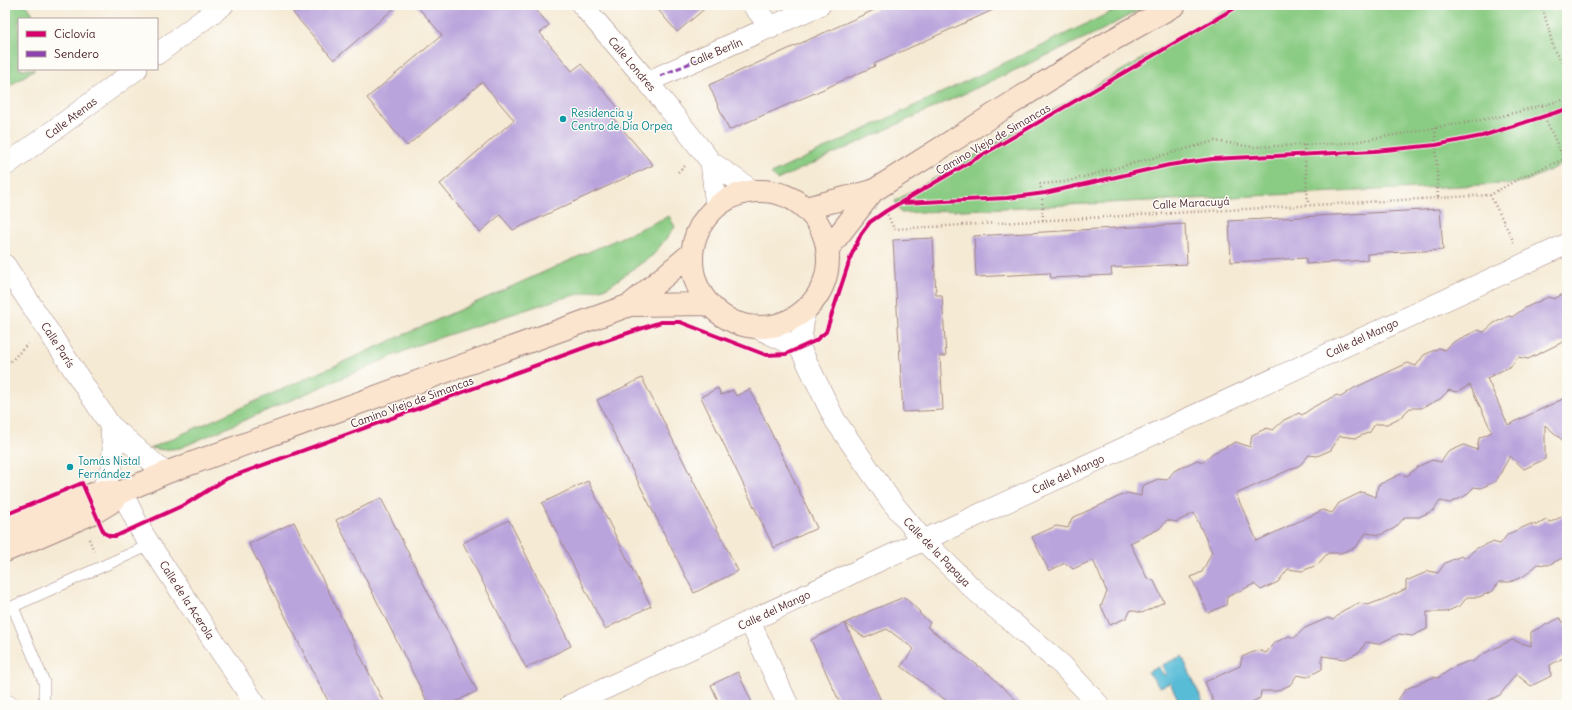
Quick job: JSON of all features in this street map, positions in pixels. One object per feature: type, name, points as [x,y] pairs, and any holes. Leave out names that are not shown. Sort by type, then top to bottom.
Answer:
[{"type":"main road","name":"Camino Viejo de Simancas","points":[[827,250],[873,192],[1106,43],[1175,5]]},
{"type":"main road","points":[[753,191],[772,192],[794,199],[806,208],[815,218],[822,233],[827,250],[828,268],[824,283],[816,297],[805,310],[791,320],[776,325],[753,326],[732,320],[708,304],[700,289],[694,271],[692,253],[695,239],[701,225],[716,207],[734,196],[753,191]]},
{"type":"main road","name":"Camino Viejo de Simancas","points":[[806,208],[873,192]]},
{"type":"main road","name":"Camino Viejo de Simancas","points":[[630,306],[692,253]]},
{"type":"main road","name":"Camino Viejo de Simancas","points":[[5,529],[73,501],[111,492],[630,306],[708,304]]},
{"type":"main road","name":"Camino Viejo de Simancas","points":[[5,551],[95,512],[110,503],[111,492]]},
{"type":"street","points":[[158,53],[223,5]]},
{"type":"street","name":"Calle Londres","points":[[582,5],[647,81],[711,162],[753,191]]},
{"type":"street","points":[[753,5],[771,28]]},
{"type":"street","name":"Calle Berlín","points":[[660,76],[820,5]]},
{"type":"street","name":"Calle Atenas","points":[[5,166],[136,70]]},
{"type":"street","points":[[711,162],[716,207]]},
{"type":"street","name":"Calle del Mango","points":[[570,705],[923,540],[1567,244]]},
{"type":"street","name":"Calle París","points":[[5,265],[47,326],[110,425],[165,473]]},
{"type":"street","points":[[753,326],[800,348],[805,310]]},
{"type":"street","name":"Calle de la Papaya","points":[[800,348],[835,420],[891,501],[923,540],[971,587],[1062,665],[1099,705]]},
{"type":"street","name":"Calle París","points":[[110,425],[113,447],[111,492]]},
{"type":"street","name":"Calle de la Acerola","points":[[111,492],[139,527],[256,705]]},
{"type":"street","points":[[750,622],[788,705]]},
{"type":"lane","points":[[44,705],[44,682],[9,608],[150,545]]},
{"type":"lane","points":[[5,698],[17,705]]},
{"type":"path","points":[[1542,5],[1554,50],[1567,70]]},
{"type":"path","points":[[1043,220],[1044,194],[1040,184],[1065,182],[1215,141],[1253,147],[1348,143],[1498,117],[1567,99]]},
{"type":"path","points":[[1516,245],[1490,195],[1522,177],[1564,159],[1544,116],[1542,105]]},
{"type":"path","points":[[1538,119],[1552,114]]},
{"type":"path","points":[[1435,128],[1438,197]]},
{"type":"path","points":[[1428,146],[1443,144]]},
{"type":"path","points":[[1304,145],[1308,204]]},
{"type":"path","points":[[1297,154],[1312,154]]},
{"type":"path","points":[[1035,195],[1044,194]]},
{"type":"path","points":[[881,215],[893,207]]},
{"type":"path","points":[[5,366],[47,326]]},
{"type":"path","points":[[87,534],[95,554]]},
{"type":"green space","points":[[5,5],[27,5],[35,18],[18,18],[18,70],[34,70],[5,89]]},
{"type":"green space","points":[[1126,5],[1148,5],[1102,30],[777,180],[771,174]]},
{"type":"green space","points":[[1236,5],[1567,5],[1567,162],[1522,183],[901,213],[895,201]]},
{"type":"green space","points":[[669,216],[675,227],[653,255],[608,287],[559,299],[423,343],[180,448],[163,450],[151,448]]},
{"type":"water","points":[[1182,656],[1204,705],[1181,705],[1170,683],[1160,687],[1148,672],[1158,667],[1164,675],[1166,674],[1162,665]]},
{"type":"building","points":[[302,5],[398,5],[334,60],[293,13]]},
{"type":"building","name":"Residencia y Centro de Día Orpea","points":[[416,5],[532,5],[549,25],[540,33],[572,71],[581,64],[621,111],[613,118],[653,165],[513,230],[500,215],[480,232],[440,184],[514,120],[482,82],[407,146],[367,98],[442,35]]},
{"type":"building","points":[[654,5],[709,5],[677,32]]},
{"type":"building","points":[[885,5],[1004,5],[874,64],[875,66],[729,130],[709,85]]},
{"type":"building","points":[[1440,209],[1443,250],[1367,254],[1367,260],[1306,264],[1306,258],[1231,262],[1229,221]]},
{"type":"building","points":[[1185,224],[1187,264],[1111,268],[1112,275],[1051,278],[1050,273],[976,277],[974,236]]},
{"type":"building","points":[[933,238],[936,295],[942,295],[946,356],[940,356],[943,410],[903,412],[893,240]]},
{"type":"building","points":[[1567,292],[1567,340],[1528,359],[1518,357],[1511,366],[1487,378],[1508,425],[1567,397],[1567,444],[1545,425],[1545,459],[1524,469],[1510,456],[1496,481],[1481,488],[1474,487],[1465,496],[1450,503],[1440,501],[1434,510],[1419,517],[1405,517],[1395,528],[1380,535],[1366,533],[1356,547],[1341,553],[1328,553],[1317,565],[1302,571],[1288,569],[1278,582],[1261,590],[1254,584],[1227,597],[1226,605],[1208,613],[1191,577],[1202,572],[1212,552],[1194,513],[1176,522],[1167,520],[1159,529],[1130,543],[1147,578],[1154,581],[1164,602],[1142,613],[1131,610],[1126,618],[1110,625],[1101,606],[1107,592],[1093,560],[1073,569],[1065,563],[1049,571],[1032,537],[1056,526],[1068,528],[1072,518],[1127,493],[1141,496],[1142,486],[1158,479],[1167,480],[1174,471],[1197,460],[1203,462],[1213,453],[1236,442],[1250,447],[1252,435],[1267,428],[1273,430],[1284,420],[1299,413],[1302,415],[1315,406],[1337,395],[1341,397],[1354,388],[1408,363],[1416,366],[1424,355],[1439,348],[1445,350],[1455,341],[1478,330],[1484,332],[1494,323],[1509,316],[1512,317],[1525,308],[1548,297],[1554,299]],"holes":[[[1470,385],[1492,432],[1479,438],[1477,450],[1464,445],[1448,452],[1441,462],[1432,460],[1417,467],[1407,476],[1401,474],[1378,485],[1376,497],[1362,492],[1339,503],[1332,513],[1323,510],[1257,541],[1236,494],[1300,465],[1309,455],[1317,456],[1331,450],[1340,436],[1356,438],[1370,432],[1375,424],[1387,424],[1401,417],[1410,408],[1421,408],[1440,399],[1449,390],[1457,392]]]},
{"type":"building","points":[[642,378],[738,571],[694,593],[597,400]]},
{"type":"building","points":[[718,388],[721,395],[733,390],[736,396],[750,389],[817,528],[774,548],[701,397]]},
{"type":"building","points":[[588,481],[651,606],[605,629],[542,503]]},
{"type":"building","points":[[381,498],[477,691],[449,705],[429,705],[336,520]]},
{"type":"building","points":[[1567,514],[1567,556],[1548,565],[1538,564],[1524,576],[1510,582],[1499,582],[1493,591],[1479,597],[1467,597],[1461,605],[1446,612],[1427,612],[1427,629],[1412,636],[1399,634],[1378,644],[1366,642],[1360,652],[1345,659],[1322,656],[1322,669],[1307,677],[1297,675],[1290,685],[1276,691],[1261,691],[1260,698],[1245,705],[1215,705],[1205,682],[1240,666],[1242,657],[1258,650],[1266,653],[1274,643],[1289,636],[1294,638],[1305,628],[1328,618],[1333,620],[1344,610],[1359,603],[1368,605],[1406,589],[1406,581],[1429,571],[1438,573],[1445,563],[1461,556],[1465,558],[1477,548],[1492,542],[1500,544],[1508,534],[1531,524],[1537,525],[1546,520],[1551,522]]},
{"type":"building","points":[[509,520],[571,646],[526,668],[463,543]]},
{"type":"building","points":[[294,522],[385,705],[330,705],[249,544]]},
{"type":"building","points":[[904,597],[930,623],[927,627],[989,674],[1021,705],[952,705],[901,666],[914,649],[887,629],[865,638],[845,623]]},
{"type":"building","points":[[1560,618],[1567,629],[1567,656],[1550,665],[1551,676],[1531,686],[1516,674],[1500,695],[1479,705],[1394,705],[1406,689],[1434,677],[1438,678],[1454,667],[1469,661],[1472,662],[1485,653],[1512,640],[1531,646],[1531,632]]},
{"type":"building","points":[[845,623],[883,705],[841,705],[811,640]]},
{"type":"building","points":[[738,672],[753,705],[720,705],[711,685]]},
{"type":"marked path","points":[[660,76],[709,55]]},
{"type":"cycle path","points":[[5,515],[82,483],[104,533],[110,536],[116,536],[186,504],[226,479],[589,346],[661,322],[680,322],[766,355],[786,354],[815,341],[826,332],[851,256],[861,234],[870,222],[886,211],[1240,5]]},
{"type":"cycle path","points":[[902,203],[1007,198],[1045,193],[1169,165],[1212,159],[1375,151],[1436,145],[1482,136],[1567,109]]},
{"type":"place","name":"Residencia y Centro de Día Orpea","points":[[563,119]]},
{"type":"place","name":"Tomás Nistal Fernández","points":[[70,467]]}]
